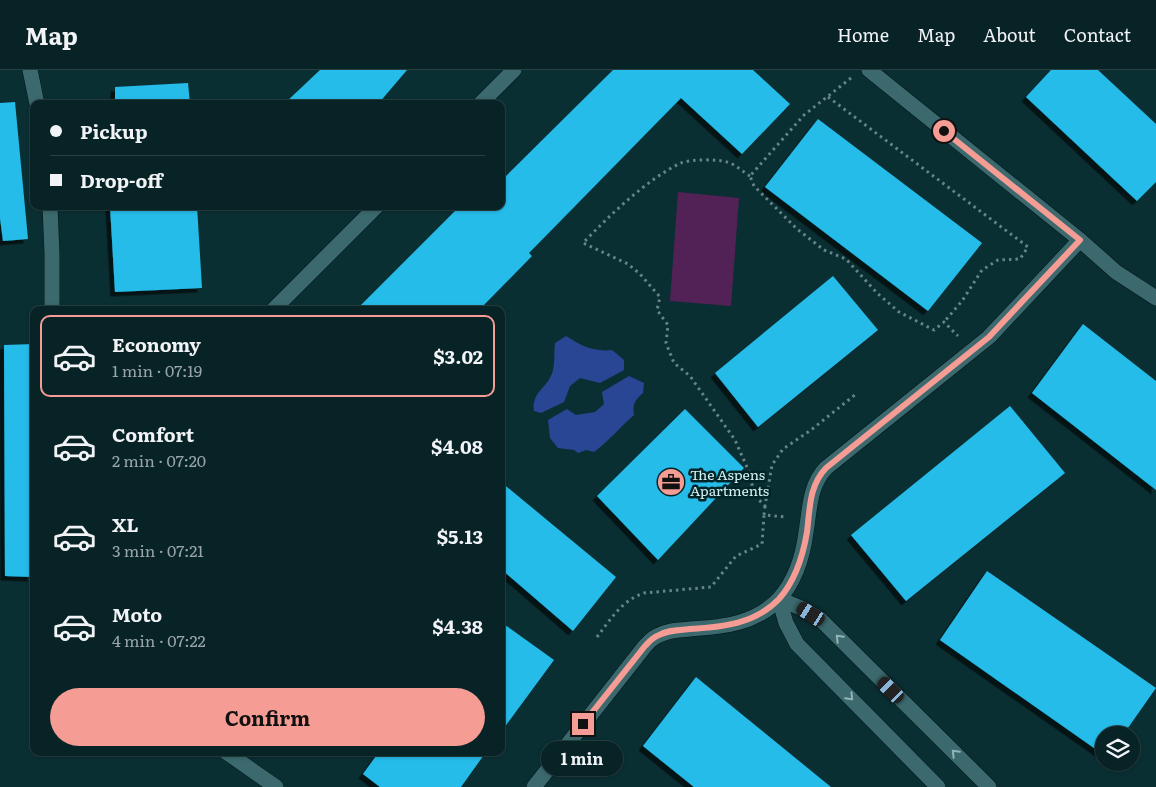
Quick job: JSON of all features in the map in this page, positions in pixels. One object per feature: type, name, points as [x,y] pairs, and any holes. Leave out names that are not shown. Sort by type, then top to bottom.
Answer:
[{"type":"lane","points":[[30,70],[36,100]]},
{"type":"lane","points":[[484,100],[514,70]]},
{"type":"lane","points":[[862,73],[1080,240],[1116,272],[1156,298]]},
{"type":"lane","points":[[50,210],[52,306]]},
{"type":"lane","points":[[277,306],[373,210]]},
{"type":"lane","points":[[534,787],[645,646],[656,636],[669,631],[723,627],[744,622],[764,612],[779,598],[790,584],[802,555],[813,488],[818,476],[989,337],[1080,240]]},
{"type":"lane","points":[[779,598],[786,624],[797,644],[938,787]]},
{"type":"lane","points":[[779,598],[821,620],[989,787]]},
{"type":"lane","points":[[232,756],[276,787]]},
{"type":"path","points":[[750,176],[804,115],[862,73]]},
{"type":"path","points":[[765,506],[754,495],[750,474],[736,440],[690,376],[674,363],[666,343],[668,325],[657,310],[660,297],[640,274],[628,264],[583,243],[604,220],[650,182],[683,162],[713,160],[728,162],[750,176],[754,186],[797,228],[824,250],[846,259],[877,293],[899,312],[934,330],[944,322],[962,301],[982,270],[998,260],[1020,259],[1028,247],[828,96]]},
{"type":"path","points":[[944,322],[972,352]]},
{"type":"path","points":[[597,637],[626,602],[636,595],[711,587],[736,556],[762,544],[765,506],[772,465],[782,449],[811,430],[856,394]]},
{"type":"path","points":[[764,515],[808,519]]},
{"type":"shaded area","points":[[678,192],[739,198],[731,306],[670,301]]},
{"type":"water","points":[[566,336],[588,348],[612,350],[624,360],[624,370],[600,383],[580,378],[570,386],[564,402],[541,413],[534,411],[535,399],[548,381],[553,370],[555,343]]},
{"type":"water","points":[[629,376],[644,383],[643,393],[636,400],[633,408],[634,415],[594,452],[586,450],[578,453],[574,450],[558,448],[550,438],[548,420],[567,409],[576,415],[595,412],[604,404],[602,392]]},
{"type":"building","points":[[320,70],[407,70],[381,100],[288,100]]},
{"type":"building","points":[[613,70],[753,70],[790,104],[742,154],[681,98],[529,253],[532,256],[483,306],[360,306],[456,210],[505,210],[505,177]]},
{"type":"building","points":[[1051,70],[1098,70],[1156,124],[1156,182],[1137,201],[1026,97]]},
{"type":"building","points":[[188,83],[190,100],[115,100],[115,87]]},
{"type":"building","points":[[15,102],[28,239],[3,241],[0,218],[0,103]]},
{"type":"building","points":[[818,119],[982,243],[928,311],[765,187]]},
{"type":"building","points":[[110,210],[197,210],[202,288],[115,292]]},
{"type":"building","points":[[833,276],[878,330],[758,427],[715,373]]},
{"type":"building","points":[[1083,324],[1156,381],[1156,490],[1032,393]]},
{"type":"building","points":[[30,344],[30,577],[5,576],[4,345]]},
{"type":"building","points":[[1010,406],[1065,473],[906,601],[851,535]]},
{"type":"building","name":"The Aspens Apartments","points":[[685,409],[744,468],[658,560],[597,496]]},
{"type":"building","points":[[505,485],[616,577],[573,631],[505,572]]},
{"type":"building","points":[[987,571],[1156,688],[1129,726],[1095,726],[1095,749],[940,640]]},
{"type":"building","points":[[505,625],[554,660],[505,727]]},
{"type":"building","points":[[696,677],[831,787],[694,787],[643,746]]},
{"type":"building","points":[[376,756],[483,756],[461,787],[380,787],[363,774]]},
{"type":"place","name":"The Aspens Apartments","points":[[671,482]]},
{"type":"route","points":[[583,724],[645,646],[656,636],[669,631],[723,627],[744,622],[764,612],[779,598],[790,584],[802,555],[810,500],[818,476],[989,337],[1080,240],[944,131]]}]
